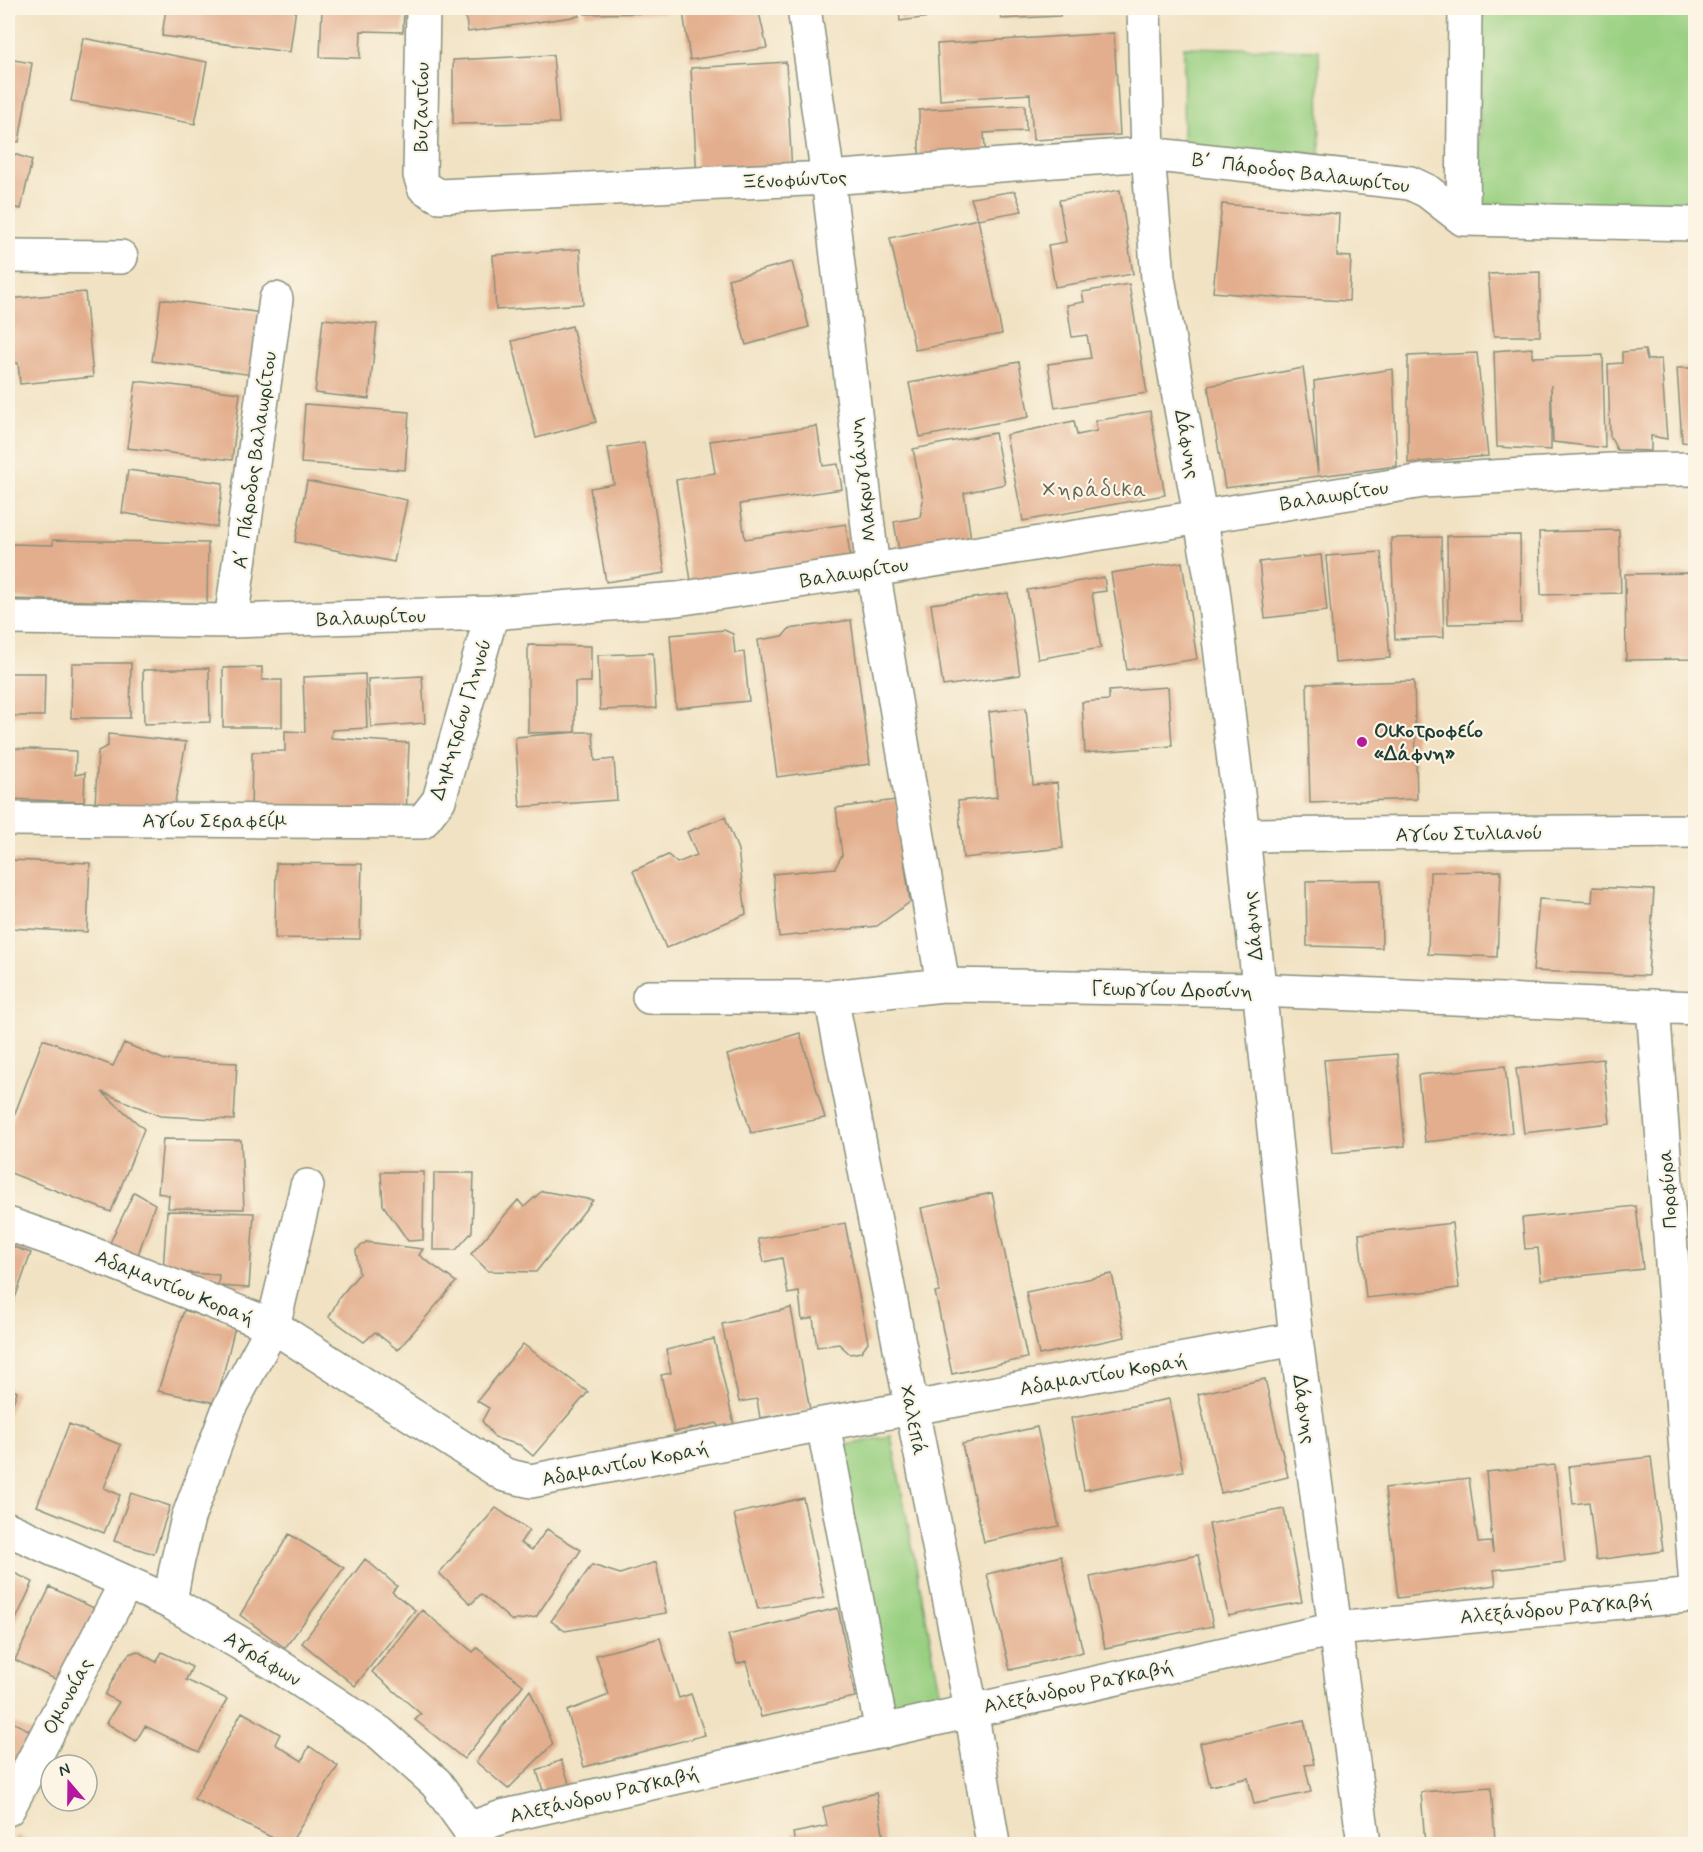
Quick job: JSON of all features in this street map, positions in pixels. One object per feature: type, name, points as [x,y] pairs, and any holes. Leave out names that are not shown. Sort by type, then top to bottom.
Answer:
[{"type":"street","name":"Βυζαντίου","points":[[423,8],[420,175],[424,187],[439,196]]},
{"type":"street","name":"Μακρυγιάννη","points":[[804,8],[828,178],[873,570],[943,985]]},
{"type":"street","name":"Δάφνης","points":[[1144,8],[1148,154],[1158,278],[1213,589],[1243,835],[1296,1339],[1364,1845]]},
{"type":"street","points":[[1465,8],[1463,219],[1695,224]]},
{"type":"street","name":"Ξενοφώντος","points":[[439,196],[828,178],[1148,154]]},
{"type":"street","name":"Β΄ Πάροδος Βαλαωρίτου","points":[[1148,154],[1410,183],[1427,191],[1463,219]]},
{"type":"street","points":[[8,256],[121,256]]},
{"type":"street","name":"Α΄ Πάροδος Βαλαωρίτου","points":[[231,621],[276,299]]},
{"type":"street","name":"Βαλαωρίτου","points":[[8,618],[231,621],[492,613],[678,599],[873,570],[1201,515],[1423,481],[1611,470],[1695,469]]},
{"type":"street","name":"Δημητρίου Γληνού","points":[[422,822],[439,800],[492,613]]},
{"type":"street","name":"Αγίου Σεραφείμ","points":[[8,819],[422,822]]},
{"type":"street","name":"Αγίου Στυλιανού","points":[[1243,835],[1695,831]]},
{"type":"street","name":"Γεωργίου Δροσίνη","points":[[649,997],[831,997],[943,985],[1258,990],[1695,1008]]},
{"type":"street","name":"Χαλεπά","points":[[831,997],[970,1710],[993,1845]]},
{"type":"street","name":"Πορφύρα","points":[[1653,1006],[1695,1587]]},
{"type":"street","points":[[170,1602],[188,1518],[229,1408],[273,1326],[308,1186]]},
{"type":"street","name":"Αδαμαντίου Κοραή","points":[[8,1224],[80,1249],[273,1326],[505,1475],[531,1481],[823,1424],[1296,1339]]},
{"type":"street","points":[[823,1424],[882,1732]]},
{"type":"street","name":"Αγράφων","points":[[8,1529],[170,1602],[277,1665],[380,1733],[436,1783],[472,1837]]},
{"type":"street","name":"Ομονοίας","points":[[8,1809],[126,1583]]},
{"type":"street","name":"Αλεξάνδρου Ραγκαβή","points":[[472,1837],[505,1816],[1335,1629],[1695,1594]]},
{"type":"green space","points":[[1480,8],[1695,8],[1695,212],[1479,209]]},
{"type":"green space","points":[[1184,47],[1319,50],[1320,164],[1183,151]]},
{"type":"green space","points":[[891,1436],[943,1706],[890,1717],[837,1447]]},
{"type":"building","points":[[166,8],[296,8],[290,52],[162,36]]},
{"type":"building","points":[[322,8],[404,8],[403,32],[361,31],[360,58],[320,57]]},
{"type":"building","points":[[464,8],[578,8],[579,16],[468,32]]},
{"type":"building","points":[[585,8],[668,8],[668,13],[585,14]]},
{"type":"building","points":[[698,8],[758,8],[767,48],[690,60],[683,11]]},
{"type":"building","points":[[899,8],[991,8],[991,9],[900,21]]},
{"type":"building","points":[[999,8],[1060,8],[1060,16],[1001,19]]},
{"type":"building","points":[[1114,33],[1120,135],[1033,140],[1030,94],[940,100],[937,44]]},
{"type":"building","points":[[83,38],[207,62],[195,124],[71,101]]},
{"type":"building","points":[[553,55],[559,123],[453,124],[453,60]]},
{"type":"building","points":[[8,59],[32,63],[19,142],[8,140]]},
{"type":"building","points":[[786,62],[792,173],[697,179],[691,68]]},
{"type":"building","points":[[1025,105],[1026,131],[984,133],[986,161],[919,160],[919,110]]},
{"type":"building","points":[[8,152],[32,160],[21,209],[8,206]]},
{"type":"building","points":[[1120,190],[1133,274],[1055,287],[1048,245],[1066,242],[1059,200]]},
{"type":"building","points":[[1015,191],[1022,211],[978,219],[971,198]]},
{"type":"building","points":[[1222,204],[1339,214],[1337,256],[1351,257],[1349,301],[1213,292]]},
{"type":"building","points":[[978,219],[1002,334],[915,350],[890,238]]},
{"type":"building","points":[[580,249],[583,304],[496,310],[493,255]]},
{"type":"building","points":[[792,262],[809,327],[746,345],[728,279]]},
{"type":"building","points":[[1540,272],[1540,336],[1494,336],[1488,274]]},
{"type":"building","points":[[1129,284],[1147,393],[1055,408],[1048,364],[1091,358],[1087,335],[1072,337],[1067,305],[1084,302],[1082,292]]},
{"type":"building","points":[[85,292],[93,377],[20,384],[18,363],[8,364],[8,299]]},
{"type":"building","points":[[161,299],[262,313],[253,375],[152,361]]},
{"type":"building","points":[[323,319],[377,324],[369,399],[315,393]]},
{"type":"building","points":[[572,326],[596,422],[536,438],[512,341]]},
{"type":"building","points":[[1532,348],[1532,357],[1603,355],[1605,448],[1553,442],[1551,385],[1551,450],[1497,447],[1494,351]]},
{"type":"building","points":[[1645,350],[1647,360],[1661,359],[1667,439],[1651,436],[1651,451],[1617,450],[1610,436],[1608,364],[1622,363],[1622,352]]},
{"type":"building","points":[[1477,353],[1488,456],[1408,463],[1408,356]]},
{"type":"building","points":[[1019,362],[1029,417],[920,437],[909,383]]},
{"type":"building","points":[[1303,368],[1318,474],[1314,381],[1393,369],[1397,466],[1225,488],[1208,386]]},
{"type":"building","points":[[1677,368],[1695,368],[1695,443],[1682,442]]},
{"type":"building","points":[[136,381],[240,393],[232,460],[127,448]]},
{"type":"building","points":[[305,404],[409,412],[405,470],[301,463]]},
{"type":"building","points":[[1150,411],[1165,495],[1023,521],[1006,435],[1074,421],[1077,435],[1097,431],[1095,421]]},
{"type":"building","points":[[817,426],[823,466],[838,464],[842,489],[740,504],[745,539],[846,524],[851,565],[692,588],[676,480],[715,473],[710,441]]},
{"type":"building","points":[[995,433],[1005,484],[964,493],[971,539],[899,551],[894,522],[920,517],[923,500],[913,449]]},
{"type":"building","points":[[644,442],[665,573],[606,582],[590,488],[614,484],[608,448]]},
{"type":"building","points":[[128,470],[223,483],[217,527],[122,513]]},
{"type":"building","points":[[307,481],[407,500],[394,562],[295,542]]},
{"type":"building","points":[[1619,530],[1621,593],[1541,595],[1539,532]]},
{"type":"building","points":[[1520,535],[1521,623],[1448,624],[1447,536]]},
{"type":"building","points":[[1441,537],[1444,637],[1395,639],[1391,538]]},
{"type":"building","points":[[53,540],[208,543],[207,604],[8,599],[8,544],[53,545]]},
{"type":"building","points":[[1381,552],[1390,658],[1335,663],[1326,556]]},
{"type":"building","points":[[1321,555],[1327,611],[1265,618],[1259,562]]},
{"type":"building","points":[[1182,562],[1197,659],[1127,670],[1111,573]]},
{"type":"building","points":[[1695,573],[1695,659],[1626,660],[1625,574]]},
{"type":"building","points":[[1104,577],[1106,591],[1092,593],[1101,648],[1038,659],[1027,590]]},
{"type":"building","points":[[1008,593],[1020,675],[943,686],[931,604]]},
{"type":"building","points":[[851,620],[870,764],[777,777],[758,640],[783,636],[789,629]]},
{"type":"building","points":[[724,630],[733,634],[735,653],[744,652],[749,701],[676,708],[670,635]]},
{"type":"building","points":[[528,645],[591,646],[591,682],[575,682],[575,732],[528,733]]},
{"type":"building","points":[[653,653],[656,708],[600,710],[598,655]]},
{"type":"building","points":[[72,663],[131,663],[130,718],[71,718]]},
{"type":"building","points":[[262,667],[262,680],[282,680],[282,727],[223,727],[223,668]]},
{"type":"building","points":[[209,668],[210,722],[144,724],[143,670]]},
{"type":"building","points":[[8,673],[45,673],[44,716],[8,716]]},
{"type":"building","points":[[365,674],[367,728],[332,730],[331,738],[409,743],[406,817],[251,814],[252,752],[285,751],[285,731],[305,732],[303,677]]},
{"type":"building","points":[[422,676],[425,723],[371,727],[368,679]]},
{"type":"building","name":"Οικοτροφείο «Δάφνη»","points":[[1414,681],[1417,799],[1310,803],[1307,684]]},
{"type":"building","points":[[1168,687],[1172,746],[1085,753],[1082,702],[1109,700],[1109,691]]},
{"type":"building","points":[[1026,708],[1033,785],[1057,783],[1063,848],[963,858],[958,801],[997,797],[989,712]]},
{"type":"building","points":[[593,732],[595,761],[614,759],[617,800],[520,807],[515,737]]},
{"type":"building","points":[[108,734],[186,742],[172,818],[95,805],[98,751],[108,746]]},
{"type":"building","points":[[8,748],[76,751],[75,775],[85,773],[84,802],[8,799]]},
{"type":"building","points":[[896,800],[910,902],[877,926],[779,937],[773,874],[835,868],[842,855],[836,808]]},
{"type":"building","points":[[725,817],[738,850],[746,914],[666,948],[633,871],[668,855],[677,863],[697,855],[687,832]]},
{"type":"building","points":[[8,860],[90,863],[87,932],[8,928]]},
{"type":"building","points":[[276,863],[362,864],[360,939],[275,938]]},
{"type":"building","points":[[1501,871],[1497,957],[1428,954],[1430,872]]},
{"type":"building","points":[[1381,880],[1382,948],[1307,946],[1306,881]]},
{"type":"building","points":[[1593,887],[1654,890],[1648,976],[1533,971],[1539,899],[1592,902]]},
{"type":"building","points":[[800,1033],[825,1118],[751,1133],[727,1055]]},
{"type":"building","points":[[43,1039],[113,1066],[124,1043],[165,1060],[237,1063],[234,1120],[160,1116],[102,1092],[144,1129],[111,1212],[8,1172],[8,1132]]},
{"type":"building","points":[[1397,1054],[1405,1146],[1332,1153],[1324,1060]]},
{"type":"building","points":[[1603,1059],[1610,1123],[1524,1133],[1516,1069]]},
{"type":"building","points":[[1505,1066],[1512,1133],[1425,1142],[1418,1075]]},
{"type":"building","points":[[163,1139],[241,1140],[244,1209],[168,1208],[169,1195],[158,1193]]},
{"type":"building","points":[[381,1172],[424,1172],[423,1240],[408,1241],[383,1205]]},
{"type":"building","points":[[434,1173],[474,1173],[472,1232],[456,1250],[433,1250]]},
{"type":"building","points":[[542,1191],[593,1200],[536,1272],[488,1271],[471,1254],[518,1200],[524,1207]]},
{"type":"building","points":[[134,1192],[155,1204],[138,1255],[109,1245]]},
{"type":"building","points":[[992,1193],[1027,1358],[952,1374],[935,1292],[940,1292],[921,1208]]},
{"type":"building","points":[[1636,1206],[1643,1269],[1541,1280],[1538,1248],[1525,1249],[1522,1218]]},
{"type":"building","points":[[167,1211],[254,1213],[249,1288],[218,1286],[219,1275],[163,1271]]},
{"type":"building","points":[[845,1223],[868,1342],[861,1352],[850,1354],[839,1344],[817,1347],[813,1318],[802,1320],[799,1292],[788,1294],[782,1258],[764,1262],[758,1239]]},
{"type":"building","points":[[1452,1223],[1459,1288],[1366,1298],[1359,1234]]},
{"type":"building","points":[[366,1242],[423,1249],[419,1255],[456,1282],[398,1350],[375,1332],[364,1342],[329,1317],[339,1298],[359,1274],[356,1250]]},
{"type":"building","points":[[8,1245],[31,1253],[8,1318]]},
{"type":"building","points":[[1112,1274],[1125,1337],[1039,1355],[1026,1292]]},
{"type":"building","points":[[791,1308],[810,1410],[760,1418],[757,1399],[739,1402],[722,1324]]},
{"type":"building","points":[[184,1310],[235,1327],[216,1403],[158,1391]]},
{"type":"building","points":[[714,1339],[735,1429],[720,1432],[717,1423],[674,1432],[661,1375],[671,1373],[666,1350]]},
{"type":"building","points":[[523,1344],[588,1392],[533,1456],[520,1445],[495,1438],[482,1421],[489,1408],[477,1401]]},
{"type":"building","points":[[1265,1379],[1288,1477],[1221,1493],[1198,1394]]},
{"type":"building","points":[[8,1388],[17,1392],[8,1416]]},
{"type":"building","points":[[1169,1399],[1183,1471],[1084,1490],[1071,1418]]},
{"type":"building","points":[[69,1424],[121,1445],[104,1488],[120,1495],[104,1533],[37,1506]]},
{"type":"building","points":[[1037,1427],[1059,1526],[984,1542],[962,1444]]},
{"type":"building","points":[[1651,1457],[1663,1551],[1596,1560],[1589,1502],[1573,1504],[1569,1466]]},
{"type":"building","points":[[1555,1465],[1565,1562],[1494,1570],[1496,1585],[1398,1598],[1385,1488],[1469,1478],[1478,1543],[1491,1542],[1493,1553],[1486,1472]]},
{"type":"building","points":[[131,1493],[170,1506],[154,1554],[114,1541]]},
{"type":"building","points":[[803,1498],[824,1598],[758,1609],[734,1514]]},
{"type":"building","points":[[496,1508],[529,1530],[520,1543],[532,1550],[547,1529],[581,1550],[536,1617],[512,1621],[481,1594],[471,1604],[439,1573]]},
{"type":"building","points":[[1284,1509],[1302,1602],[1228,1616],[1209,1524]]},
{"type":"building","points":[[289,1534],[344,1568],[285,1648],[240,1615]]},
{"type":"building","points":[[1198,1555],[1213,1626],[1105,1648],[1090,1577]]},
{"type":"building","points":[[1061,1556],[1083,1652],[1010,1670],[987,1574]]},
{"type":"building","points":[[365,1559],[397,1586],[392,1592],[415,1610],[355,1686],[302,1643]]},
{"type":"building","points":[[656,1562],[666,1613],[565,1631],[551,1621],[592,1565],[620,1574]]},
{"type":"building","points":[[8,1570],[33,1582],[8,1637]]},
{"type":"building","points":[[50,1587],[96,1609],[61,1682],[15,1660]]},
{"type":"building","points":[[838,1608],[855,1697],[761,1717],[746,1661],[737,1664],[728,1635]]},
{"type":"building","points":[[422,1610],[473,1652],[477,1648],[523,1685],[464,1759],[415,1720],[421,1714],[372,1672]]},
{"type":"building","points":[[660,1638],[679,1698],[691,1694],[705,1735],[584,1767],[567,1711],[609,1695],[596,1655]]},
{"type":"building","points":[[137,1651],[156,1662],[162,1652],[192,1667],[186,1680],[227,1699],[199,1752],[145,1726],[136,1741],[106,1723],[119,1702],[105,1695],[120,1666],[129,1654]]},
{"type":"building","points":[[530,1690],[553,1744],[508,1789],[476,1762]]},
{"type":"building","points":[[242,1712],[280,1734],[275,1744],[302,1761],[309,1746],[338,1766],[290,1844],[285,1844],[194,1799]]},
{"type":"building","points":[[8,1720],[37,1734],[8,1793]]},
{"type":"building","points":[[1304,1720],[1314,1764],[1305,1765],[1311,1792],[1254,1804],[1248,1778],[1210,1786],[1200,1743]]},
{"type":"building","points":[[561,1760],[570,1785],[544,1794],[537,1771]]},
{"type":"building","points":[[1491,1787],[1495,1840],[1425,1844],[1421,1792]]},
{"type":"building","points":[[876,1793],[885,1844],[795,1844],[793,1833],[827,1826],[823,1807]]},
{"type":"building","points":[[17,1836],[34,1844],[12,1844]]},
{"type":"place","name":"Οικοτροφείο «Δάφνη»","points":[[1362,742]]},
{"type":"district","name":"Χηράδικα","points":[[1095,489]]}]
